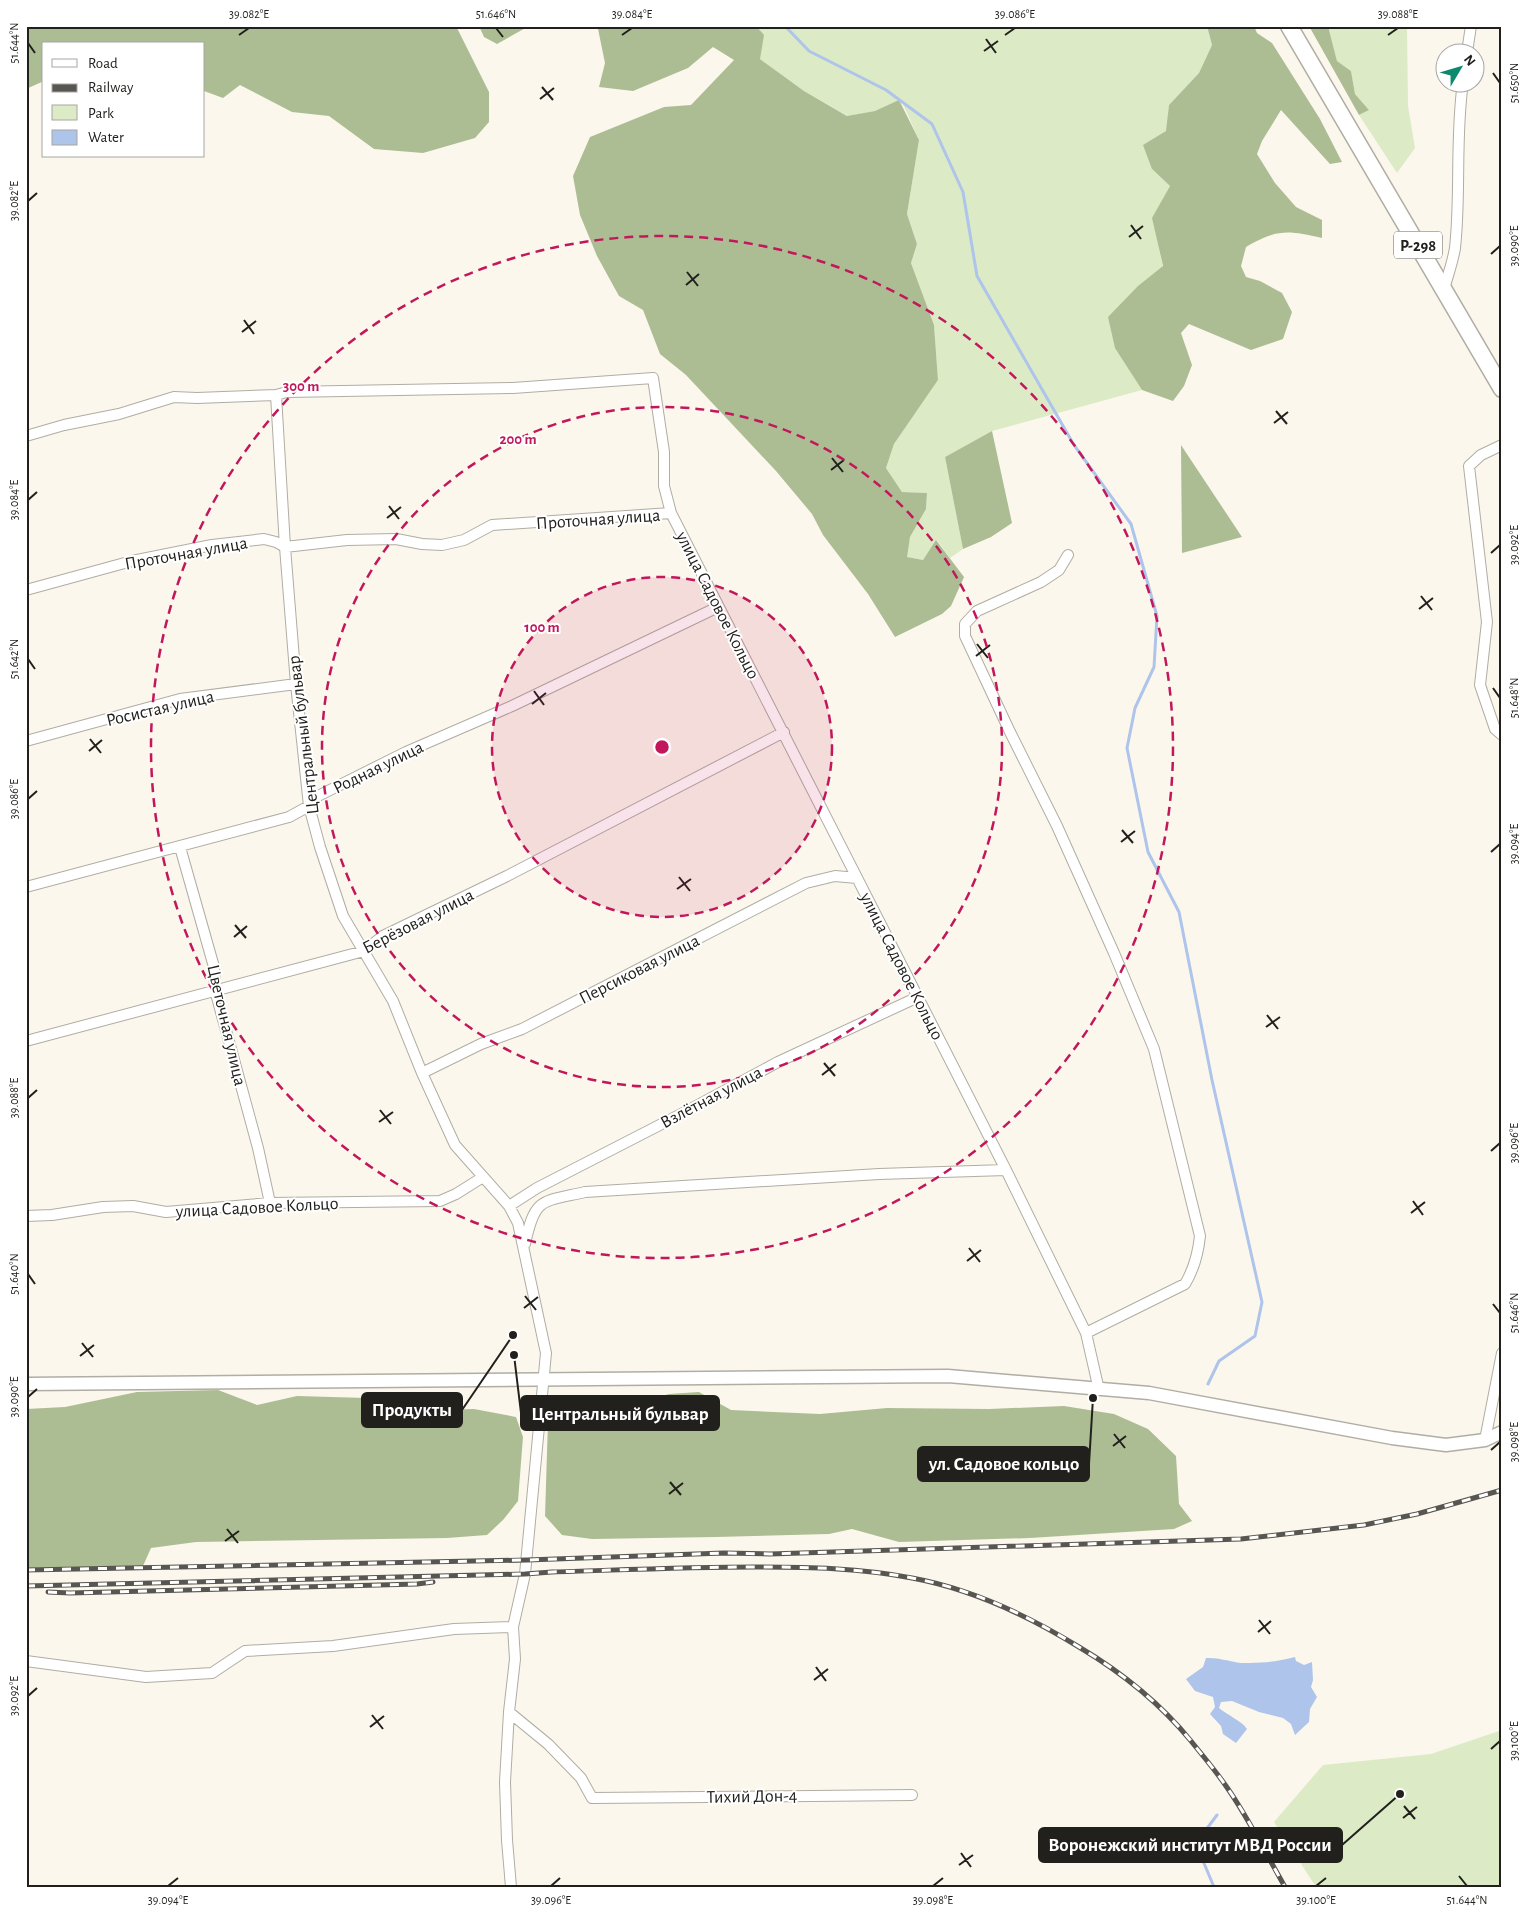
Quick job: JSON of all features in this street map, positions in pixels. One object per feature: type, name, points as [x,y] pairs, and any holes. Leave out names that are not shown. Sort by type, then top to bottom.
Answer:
[{"type":"highway","name":"Р-298","points":[[1281,26],[1333,102]]},
{"type":"highway","name":"Р-298","points":[[1290,26],[1502,389]]},
{"type":"street","points":[[1469,42],[1471,26]]},
{"type":"street","points":[[1444,289],[1454,250],[1462,92]]},
{"type":"street","name":"улица Садовое Кольцо","points":[[26,436],[64,425],[119,414],[174,397],[197,398],[287,392],[513,388],[653,378],[664,452],[664,486],[671,513],[1006,1170],[1086,1333],[1100,1390]]},
{"type":"street","name":"Центральный бульвар","points":[[276,394],[284,547],[309,806],[343,916],[393,1001],[422,1073],[455,1144],[509,1206],[518,1223],[546,1353],[526,1567],[513,1627],[516,1658],[509,1712],[505,1782],[511,1887]]},
{"type":"street","points":[[1502,445],[1481,455],[1470,466],[1487,622],[1480,685],[1495,729],[1502,735]]},
{"type":"street","name":"Проточная улица","points":[[26,590],[132,561],[212,545],[264,539],[276,542],[284,547],[347,540],[396,539],[422,544],[442,545],[464,540],[492,525],[671,513]]},
{"type":"street","points":[[1068,556],[1059,570],[1041,582],[977,611],[965,624],[965,636],[1061,835],[1114,953],[1154,1049],[1200,1236],[1198,1255],[1193,1271],[1185,1284],[1086,1333]]},
{"type":"street","name":"Родная улица","points":[[26,887],[289,817],[309,806],[318,796],[406,752],[512,706],[718,607]]},
{"type":"street","name":"Росистая улица","points":[[26,741],[180,699],[296,684]]},
{"type":"street","name":"Берёзовая улица","points":[[26,1041],[364,951],[383,936],[507,876],[784,732]]},
{"type":"street","name":"Цветочная улица","points":[[180,847],[214,967],[215,990],[258,1148],[270,1203]]},
{"type":"street","name":"Персиковая улица","points":[[422,1073],[481,1044],[522,1029],[806,884],[835,876],[857,878]]},
{"type":"street","name":"Взлётная улица","points":[[509,1206],[537,1188],[778,1062],[918,997]]},
{"type":"street","points":[[524,1247],[530,1220],[537,1207],[548,1200],[585,1192],[879,1174],[1006,1170]]},
{"type":"street","name":"улица Садовое Кольцо","points":[[26,1216],[52,1215],[104,1207],[134,1206],[166,1212],[270,1203],[440,1202],[483,1176]]},
{"type":"street","points":[[1485,1440],[1502,1353]]},
{"type":"street","points":[[26,1384],[948,1376],[1149,1393],[1401,1440],[1446,1445],[1485,1440],[1502,1432]]},
{"type":"street","points":[[26,1661],[146,1677],[212,1673],[245,1652],[333,1646],[454,1629],[513,1627]]},
{"type":"street","name":"Тихий Дон-4","points":[[509,1712],[548,1744],[581,1778],[592,1798],[912,1795]]},
{"type":"green space","points":[[26,26],[456,26],[489,92],[489,122],[475,138],[423,153],[374,149],[329,116],[292,112],[240,85],[223,98],[205,91],[205,42],[42,42],[42,82],[26,89]]},
{"type":"green space","points":[[479,26],[529,26],[497,44],[484,37]]},
{"type":"green space","points":[[591,26],[756,26],[764,35],[760,59],[804,91],[847,116],[875,111],[899,100],[919,140],[907,214],[917,244],[911,263],[934,325],[938,380],[894,444],[886,468],[902,492],[927,493],[926,509],[910,537],[907,557],[923,560],[936,540],[964,577],[951,606],[942,614],[895,637],[868,594],[823,535],[812,514],[776,471],[686,375],[660,354],[643,310],[619,296],[597,256],[580,215],[573,176],[590,137],[664,107],[691,105],[734,60],[713,47],[688,68],[633,91],[599,87],[605,63],[598,29]]},
{"type":"green space","points":[[752,26],[1207,26],[1212,45],[1199,73],[1169,105],[1167,131],[1152,169],[1170,186],[1153,218],[1164,274],[1116,348],[1142,390],[992,431],[945,457],[963,549],[950,558],[937,540],[923,560],[906,557],[910,537],[926,509],[927,493],[902,492],[886,468],[894,444],[938,380],[934,325],[911,263],[917,244],[907,214],[919,140],[902,102],[875,111],[848,116],[804,91],[760,59]]},
{"type":"green space","points":[[1207,26],[1254,26],[1257,33],[1272,43],[1320,119],[1342,162],[1330,164],[1281,110],[1262,141],[1257,154],[1275,183],[1296,207],[1322,220],[1322,238],[1300,233],[1282,233],[1266,237],[1246,247],[1241,266],[1246,277],[1260,281],[1282,293],[1292,312],[1283,339],[1251,350],[1189,324],[1181,333],[1192,365],[1184,386],[1173,401],[1142,390],[1115,348],[1108,317],[1138,286],[1163,266],[1152,218],[1170,186],[1152,169],[1143,145],[1166,131],[1169,105],[1199,73],[1212,45]]},
{"type":"green space","points":[[1309,26],[1328,26],[1337,61],[1351,71],[1355,94],[1369,110],[1359,115]]},
{"type":"green space","points":[[1328,26],[1407,26],[1408,106],[1415,148],[1397,173],[1359,115],[1369,110],[1355,94],[1351,71],[1337,61]]},
{"type":"green space","points":[[992,431],[1012,523],[991,537],[963,549],[945,457]]},
{"type":"green space","points":[[1181,445],[1242,537],[1182,553]]},
{"type":"green space","points":[[218,1390],[257,1405],[297,1396],[367,1398],[397,1411],[474,1409],[516,1417],[523,1437],[518,1501],[503,1520],[487,1535],[447,1538],[196,1542],[151,1548],[143,1566],[26,1569],[26,1409],[65,1407],[137,1392]]},
{"type":"green space","points":[[699,1392],[731,1410],[820,1414],[887,1408],[989,1409],[1064,1406],[1114,1414],[1148,1429],[1176,1456],[1179,1504],[1192,1521],[1174,1529],[1030,1538],[899,1542],[852,1529],[829,1534],[716,1537],[592,1539],[562,1535],[545,1516],[548,1421],[623,1407],[669,1394]]},
{"type":"green space","points":[[1502,1730],[1502,1887],[1316,1887],[1274,1822],[1323,1765],[1431,1754]]},
{"type":"water","points":[[1295,1657],[1296,1661],[1304,1665],[1312,1662],[1313,1680],[1311,1687],[1317,1697],[1310,1709],[1309,1722],[1295,1735],[1291,1724],[1283,1718],[1259,1712],[1232,1701],[1221,1702],[1219,1708],[1242,1723],[1247,1729],[1236,1743],[1223,1734],[1221,1726],[1210,1714],[1215,1707],[1213,1697],[1195,1691],[1186,1679],[1203,1667],[1206,1658],[1261,1663]]},
{"type":"waterway","points":[[785,26],[809,51],[886,90],[932,124],[963,192],[977,276],[1074,445],[1131,524],[1157,616],[1154,667],[1135,708],[1127,748],[1148,852],[1179,912],[1212,1080],[1262,1302],[1255,1336],[1219,1361],[1208,1384]]},
{"type":"waterway","points":[[1214,1887],[1198,1849],[1202,1835],[1217,1815]]},
{"type":"railway","points":[[26,1570],[527,1560],[724,1553],[770,1554],[1241,1539],[1364,1525],[1417,1514],[1502,1490]]},
{"type":"railway","points":[[26,1586],[756,1567],[854,1570],[934,1583],[977,1596],[1039,1624],[1110,1667],[1153,1701],[1179,1727],[1222,1780],[1285,1887]]},
{"type":"railway","points":[[48,1592],[417,1584],[433,1582]]},
{"type":"place","name":"Продукты","points":[[513,1335]]},
{"type":"place","name":"Центральный бульвар","points":[[514,1355]]},
{"type":"place","name":"ул. Садовое кольцо","points":[[1093,1398]]},
{"type":"place","name":"Воронежский институт МВД России","points":[[1400,1794]]}]
